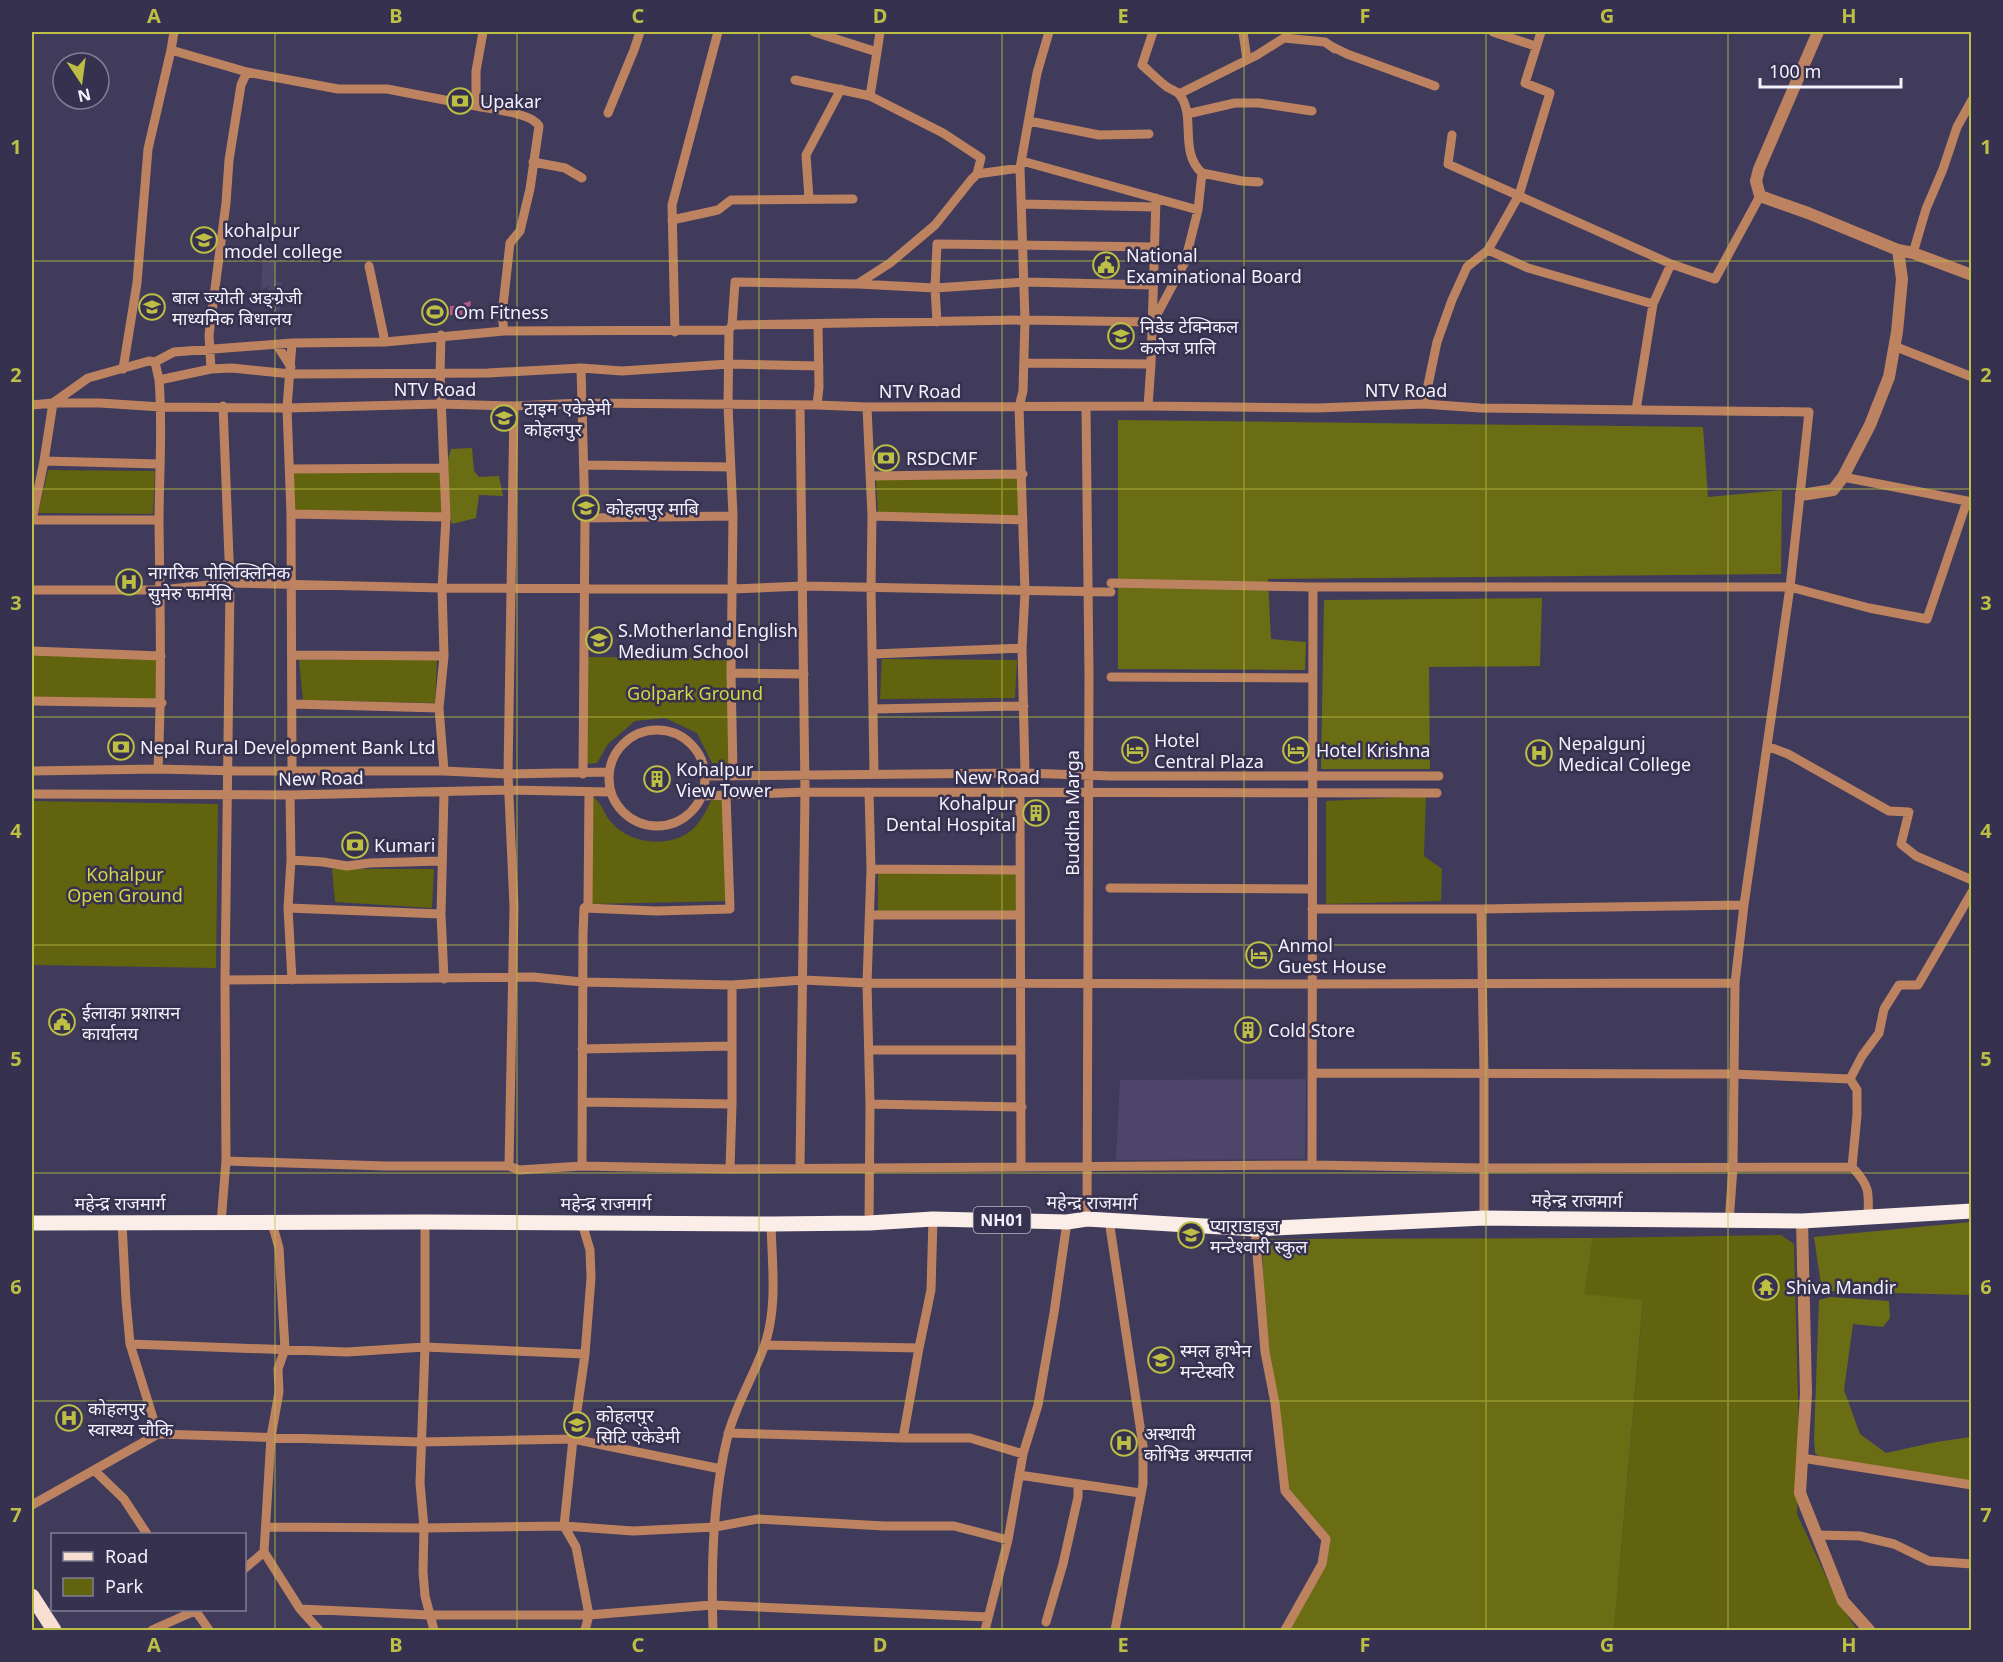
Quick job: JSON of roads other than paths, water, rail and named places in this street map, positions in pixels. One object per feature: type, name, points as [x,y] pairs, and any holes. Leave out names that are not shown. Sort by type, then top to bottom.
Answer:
[{"type":"highway","name":"महेन्द्र राजमार्ग","points":[[32,1222],[771,1224],[869,1223],[933,1219],[1067,1222],[1087,1219],[1255,1229],[1484,1218],[1729,1222],[1802,1221],[1971,1212]]},
{"type":"main road","points":[[32,1596],[54,1630]]},
{"type":"street","points":[[123,369],[137,283],[148,149],[174,32]]},
{"type":"street","points":[[476,105],[476,71],[483,32]]},
{"type":"street","points":[[608,112],[640,32]]},
{"type":"street","points":[[675,332],[672,205],[718,32]]},
{"type":"street","points":[[814,32],[877,52]]},
{"type":"street","points":[[870,96],[880,32]]},
{"type":"street","points":[[1025,773],[1022,648],[1025,592],[1023,474],[1019,407],[1023,391],[1025,320],[1021,165],[1037,73],[1049,32]]},
{"type":"street","points":[[1153,32],[1142,65],[1179,94],[1187,114],[1186,123],[1194,166],[1202,173],[1259,182]]},
{"type":"street","points":[[1243,32],[1247,60]]},
{"type":"street","points":[[1493,32],[1535,46]]},
{"type":"street","points":[[1424,405],[1437,342],[1467,267],[1488,250],[1520,195],[1550,93],[1525,83],[1541,32]]},
{"type":"street","points":[[1452,135],[1449,164],[1671,264],[1715,279],[1760,196],[1756,181],[1759,169],[1818,32]]},
{"type":"street","points":[[1179,94],[1247,60],[1284,38],[1325,42],[1347,54],[1435,86]]},
{"type":"street","points":[[1325,42],[1335,50]]},
{"type":"street","points":[[171,50],[247,72],[338,89],[387,89],[476,105],[537,121],[539,126],[530,189],[520,231],[510,243],[502,315],[504,331]]},
{"type":"street","points":[[211,369],[209,335],[226,203],[229,160],[241,85],[247,72]]},
{"type":"street","points":[[795,80],[870,96],[942,133],[981,158],[978,174],[935,225],[890,263],[858,284]]},
{"type":"street","points":[[809,199],[806,155],[842,89]]},
{"type":"street","points":[[1913,253],[1926,209],[1957,127],[1971,100]]},
{"type":"street","points":[[1187,114],[1235,103],[1259,103],[1312,111]]},
{"type":"street","points":[[1029,121],[1099,135],[1149,134]]},
{"type":"street","points":[[533,162],[565,168],[582,178]]},
{"type":"street","points":[[978,174],[1021,165],[1156,203],[1198,210]]},
{"type":"street","points":[[1153,322],[1185,262],[1198,210],[1202,173]]},
{"type":"street","points":[[1760,196],[1898,250],[1913,253],[1971,275]]},
{"type":"street","points":[[672,220],[718,210],[731,200],[853,199]]},
{"type":"street","points":[[1022,204],[1156,203]]},
{"type":"street","points":[[1148,406],[1156,203]]},
{"type":"street","points":[[935,225],[938,244],[935,288],[937,322]]},
{"type":"street","points":[[938,244],[1154,247]]},
{"type":"street","points":[[1488,250],[1528,268],[1653,304]]},
{"type":"street","points":[[1729,1222],[1733,1168],[1735,983],[1801,495],[1833,490],[1843,477],[1870,425],[1889,377],[1894,346],[1902,279],[1898,250]]},
{"type":"street","points":[[1636,410],[1653,304],[1671,264]]},
{"type":"street","points":[[369,266],[385,342]]},
{"type":"street","points":[[733,774],[732,516],[728,405],[735,282],[935,288],[1024,282],[1153,285]]},
{"type":"street","points":[[159,520],[32,520],[53,403],[88,378],[149,361],[155,362],[174,352],[292,343],[385,342],[441,335],[504,331],[675,332],[818,324],[1025,320],[1153,322]]},
{"type":"street","points":[[817,405],[818,324]]},
{"type":"street","points":[[441,335],[440,373],[446,517],[442,588],[444,656],[439,708],[444,771]]},
{"type":"street","points":[[292,343],[287,408],[292,584],[292,771]]},
{"type":"street","points":[[277,345],[291,370]]},
{"type":"street","points":[[1894,346],[1971,377]]},
{"type":"street","points":[[155,362],[161,407],[159,520],[162,703],[158,769]]},
{"type":"street","points":[[1024,363],[1151,364]]},
{"type":"street","points":[[159,380],[211,369],[232,368],[507,373],[581,368],[622,371],[729,364],[819,366]]},
{"type":"street","points":[[581,368],[585,518],[583,774]]},
{"type":"street","name":"NTV Road","points":[[32,405],[53,403],[287,408],[441,404],[514,406],[582,403],[867,407],[1317,408],[1424,405],[1480,408],[1809,412],[1801,495]]},
{"type":"street","points":[[800,405],[805,792],[800,1168]]},
{"type":"street","points":[[221,1223],[226,1161],[225,980],[230,583],[222,406]]},
{"type":"street","points":[[509,1166],[514,907],[508,774],[514,406]]},
{"type":"street","name":"Buddha Marga","points":[[1086,406],[1089,593],[1087,1219]]},
{"type":"street","points":[[867,407],[872,516],[874,774]]},
{"type":"street","points":[[44,461],[159,464]]},
{"type":"street","points":[[584,465],[730,467]]},
{"type":"street","points":[[290,469],[444,468]]},
{"type":"street","points":[[871,476],[1023,474]]},
{"type":"street","points":[[32,590],[160,590],[230,583],[442,588],[732,589],[803,586],[1089,593],[1111,588],[1312,586],[1790,587],[1869,608],[1927,620],[1969,502],[1843,477]]},
{"type":"street","points":[[291,514],[446,517]]},
{"type":"street","points":[[585,518],[732,516]]},
{"type":"street","points":[[872,516],[1023,520]]},
{"type":"street","points":[[1312,586],[1312,1165]]},
{"type":"street","points":[[873,654],[1022,648]]},
{"type":"street","points":[[32,651],[161,656]]},
{"type":"street","points":[[292,655],[444,656]]},
{"type":"street","points":[[731,673],[804,674]]},
{"type":"street","points":[[1111,676],[1311,678]]},
{"type":"street","points":[[32,701],[162,703]]},
{"type":"street","points":[[292,704],[439,708]]},
{"type":"street","points":[[873,709],[1024,706]]},
{"type":"street","points":[[654,729],[673,732],[689,742],[701,757],[705,776],[702,796],[695,807],[674,823],[661,826],[635,821],[620,809],[610,792],[609,772],[614,754],[627,740],[644,731],[654,729]]},
{"type":"street","points":[[1767,747],[1788,754],[1889,811],[1909,812],[1901,844],[1916,856],[1971,880]]},
{"type":"street","name":"New Road","points":[[32,771],[158,769],[444,771],[508,774],[609,772]]},
{"type":"street","name":"New Road","points":[[705,776],[1025,773],[1312,777],[1439,776]]},
{"type":"street","name":"New Road","points":[[32,794],[290,795],[509,790],[610,792]]},
{"type":"street","name":"New Road","points":[[702,796],[805,792],[1437,793]]},
{"type":"street","points":[[868,792],[871,869],[867,983],[870,1104],[869,1223]]},
{"type":"street","points":[[444,793],[441,861],[444,979]]},
{"type":"street","points":[[582,1166],[582,982],[584,908],[588,905],[589,793]]},
{"type":"street","points":[[1020,793],[1021,1167]]},
{"type":"street","points":[[290,795],[291,860],[288,908],[292,980]]},
{"type":"street","points":[[584,908],[656,911],[730,909],[726,795]]},
{"type":"street","points":[[291,860],[348,866],[370,863],[441,861]]},
{"type":"street","points":[[871,869],[1020,870]]},
{"type":"street","points":[[1110,888],[1312,889]]},
{"type":"street","points":[[1850,1079],[1862,1056],[1879,1033],[1884,1009],[1899,985],[1918,985],[1971,892]]},
{"type":"street","points":[[1312,909],[1744,905]]},
{"type":"street","points":[[288,908],[441,914]]},
{"type":"street","points":[[1481,909],[1484,1218]]},
{"type":"street","points":[[870,915],[1020,915]]},
{"type":"street","points":[[225,980],[533,977],[582,982],[732,985],[802,980],[867,983],[1735,983]]},
{"type":"street","points":[[730,1169],[732,985]]},
{"type":"street","points":[[582,1049],[732,1046]]},
{"type":"street","points":[[869,1050],[1021,1050]]},
{"type":"street","points":[[1313,1073],[1733,1074],[1850,1079]]},
{"type":"street","points":[[1850,1079],[1857,1090],[1852,1167]]},
{"type":"street","points":[[582,1102],[732,1104]]},
{"type":"street","points":[[870,1104],[1022,1107]]},
{"type":"street","points":[[226,1161],[509,1166],[519,1170],[582,1166],[730,1169],[1312,1165],[1483,1168],[1852,1167],[1864,1180],[1869,1191],[1868,1217]]},
{"type":"street","points":[[903,1438],[931,1290],[933,1219]]},
{"type":"street","points":[[1109,1220],[1143,1446],[1143,1484],[1114,1630]]},
{"type":"street","points":[[1802,1221],[1806,1393],[1800,1493],[1843,1601],[1869,1630]]},
{"type":"street","points":[[425,1222],[425,1347],[420,1483],[424,1528],[425,1596],[434,1630]]},
{"type":"street","points":[[985,1630],[1008,1540],[1023,1454],[1038,1404],[1067,1222]]},
{"type":"street","points":[[122,1223],[130,1344],[158,1434]]},
{"type":"street","points":[[272,1223],[279,1248],[285,1349],[278,1369],[279,1392],[272,1437],[264,1552],[300,1609],[319,1630]]},
{"type":"street","points":[[582,1223],[590,1250],[591,1278],[585,1354],[564,1526],[576,1547],[589,1615],[585,1630]]},
{"type":"street","points":[[714,1630],[712,1605],[715,1527],[722,1469],[728,1433],[765,1345],[773,1304],[771,1224]]},
{"type":"street","points":[[1255,1229],[1265,1352],[1275,1403],[1285,1491],[1326,1539],[1322,1564],[1285,1630]]},
{"type":"street","points":[[130,1344],[347,1352],[425,1347],[585,1354]]},
{"type":"street","points":[[765,1345],[919,1348]]},
{"type":"street","points":[[728,1433],[970,1438],[1023,1454]]},
{"type":"street","points":[[32,1505],[158,1434],[421,1442],[573,1439],[722,1469]]},
{"type":"street","points":[[1802,1458],[1971,1485]]},
{"type":"street","points":[[94,1470],[124,1499],[146,1533]]},
{"type":"street","points":[[1019,1475],[1140,1493]]},
{"type":"street","points":[[1046,1622],[1063,1564],[1078,1497],[1078,1485]]},
{"type":"street","points":[[267,1527],[564,1526],[633,1531],[715,1527],[758,1519],[884,1526],[954,1526],[1008,1540]]},
{"type":"street","points":[[1816,1534],[1860,1536],[1894,1545],[1929,1561],[1971,1564]]},
{"type":"street","points":[[246,1567],[264,1552]]},
{"type":"street","points":[[300,1609],[429,1615],[589,1615],[712,1605],[988,1617]]},
{"type":"street","points":[[152,1630],[193,1611]]},
{"type":"street","points":[[196,1611],[209,1630]]},
{"type":"place","name":"Upakar","points":[[460,101]]},
{"type":"place","name":"kohalpur model college","points":[[204,240]]},
{"type":"place","name":"National Examinational Board","points":[[1106,265]]},
{"type":"place","name":"बाल ज्योती अङ्ग्रेजी माध्यमिक बिधालय","points":[[152,307]]},
{"type":"place","name":"Om Fitness","points":[[435,312]]},
{"type":"place","name":"निडेड टेक्निकल कलेज प्रालि","points":[[1121,336]]},
{"type":"place","name":"टाइम एकेडेमी कोहलपुर","points":[[504,418]]},
{"type":"place","name":"RSDCMF","points":[[886,458]]},
{"type":"place","name":"कोहलपुर माबि","points":[[586,508]]},
{"type":"place","name":"नागरिक पोलिक्लिनिक सुमेरु फार्मेसि","points":[[129,582]]},
{"type":"place","name":"S.Motherland English Medium School","points":[[599,640]]},
{"type":"place","name":"Nepal Rural Development Bank Ltd","points":[[121,747]]},
{"type":"place","name":"Hotel Central Plaza","points":[[1135,750]]},
{"type":"place","name":"Hotel Krishna","points":[[1296,750]]},
{"type":"place","name":"Nepalgunj Medical College","points":[[1539,753]]},
{"type":"place","name":"Kohalpur View Tower","points":[[657,779]]},
{"type":"place","name":"Kohalpur Dental Hospital","points":[[1036,813]]},
{"type":"place","name":"Kumari","points":[[355,845]]},
{"type":"place","name":"Anmol Guest House","points":[[1259,955]]},
{"type":"place","name":"ईलाका प्रशासन कार्यालय","points":[[62,1022]]},
{"type":"place","name":"Cold Store","points":[[1248,1030]]},
{"type":"place","name":"प्याराडाइज मन्टेश्वारी स्कुल","points":[[1191,1235]]},
{"type":"place","name":"Shiva Mandir","points":[[1766,1287]]},
{"type":"place","name":"स्मल हाभेन मन्टेस्वरि","points":[[1161,1360]]},
{"type":"place","name":"कोहलपुर स्वास्थ्य चौकि","points":[[69,1418]]},
{"type":"place","name":"कोहलपुर सिटि एकेडेमी","points":[[577,1425]]},
{"type":"place","name":"अस्थायी कोभिड अस्पताल","points":[[1124,1443]]},
{"type":"park label","name":"Golpark Ground","points":[[695,693]]},
{"type":"park label","name":"Kohalpur Open Ground","points":[[125,884]]}]
